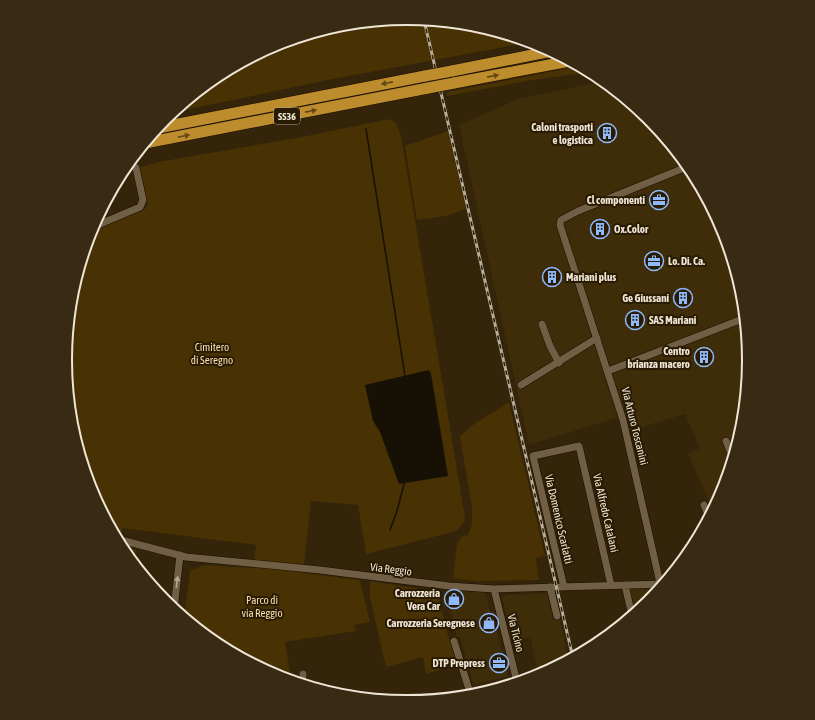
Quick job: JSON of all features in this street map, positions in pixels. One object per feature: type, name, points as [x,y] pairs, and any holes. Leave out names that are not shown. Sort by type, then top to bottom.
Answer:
[{"type":"highway","name":"SS36","points":[[168,126],[542,54]]},
{"type":"highway","name":"SS36","points":[[154,141],[561,63]]},
{"type":"highway","points":[[177,118],[225,108],[254,109]]},
{"type":"street","points":[[102,222],[140,207],[144,200],[134,166]]},
{"type":"street","name":"Via Arturo Toscanini","points":[[661,579],[623,420],[560,225],[561,220],[578,211],[682,169]]},
{"type":"street","points":[[608,371],[740,320]]},
{"type":"street","points":[[542,324],[550,346],[559,363]]},
{"type":"street","points":[[522,385],[597,338]]},
{"type":"street","points":[[726,441],[730,451]]},
{"type":"street","name":"Via Alfredo Catalani","points":[[533,456],[579,446],[611,585]]},
{"type":"street","name":"Via Domenico Scarlatti","points":[[533,456],[564,587]]},
{"type":"street","points":[[704,505],[706,511]]},
{"type":"street","name":"Via Reggio","points":[[126,541],[180,555],[312,569],[441,586],[494,589],[657,583]]},
{"type":"street","points":[[175,601],[180,555]]},
{"type":"street","points":[[626,585],[631,609]]},
{"type":"street","points":[[550,587],[557,616]]},
{"type":"street","name":"Via Ticino","points":[[494,589],[516,677]]},
{"type":"street","points":[[454,641],[469,690]]},
{"type":"shaded area","points":[[596,82],[628,108],[659,139],[686,174],[708,212],[725,252],[731,273],[740,316],[742,338],[742,382],[736,425],[725,468],[710,503],[688,454],[700,448],[685,414],[632,430],[629,414],[529,445],[459,125],[518,99]]},
{"type":"shaded area","points":[[429,370],[431,374],[448,476],[399,484],[380,432],[373,421],[365,385]]},
{"type":"shaded area","points":[[629,588],[652,588],[634,607]]},
{"type":"shaded area","points":[[445,591],[485,592],[495,631],[497,630],[508,676],[474,685],[460,637],[457,637]]},
{"type":"shaded area","points":[[548,593],[553,618],[559,617],[568,654],[537,668],[530,637],[513,641],[502,597],[507,595]]},
{"type":"green space","points":[[386,26],[429,26],[473,31],[519,44],[333,79],[185,110],[221,81],[259,60],[300,43],[342,31]]},
{"type":"green space","points":[[571,68],[581,73],[527,81],[447,96],[447,92]]},
{"type":"green space","points":[[389,119],[396,123],[401,136],[465,517],[464,522],[460,528],[453,532],[366,554],[358,505],[311,501],[303,573],[360,580],[370,622],[354,625],[356,631],[285,642],[290,673],[259,660],[221,639],[185,610],[190,571],[204,565],[253,568],[256,545],[122,528],[121,534],[117,527],[90,468],[75,404],[72,360],[75,316],[90,252],[100,228],[145,209],[148,204],[140,167],[164,161],[302,137]]},
{"type":"green space","points":[[448,131],[466,209],[446,216],[417,220],[405,146]]},
{"type":"green space","points":[[509,402],[545,556],[536,558],[539,580],[475,581],[453,578],[457,544],[462,536],[468,535],[472,524],[472,507],[460,437],[477,422]]},
{"type":"green space","points":[[131,549],[136,550],[135,554]]},
{"type":"green space","points":[[370,581],[438,592],[446,629],[457,664],[426,674],[423,657],[386,667],[370,597]]},
{"type":"waterway","points":[[366,129],[405,376]]},
{"type":"waterway","points":[[390,530],[404,484]]},
{"type":"railway","points":[[425,26],[572,652]]},
{"type":"place","name":"Caloni trasporti e logistica","points":[[607,133]]},
{"type":"place","name":"Cl componenti","points":[[659,200]]},
{"type":"place","name":"Ox.Color","points":[[600,229]]},
{"type":"place","name":"Lo. Di. Ca.","points":[[654,261]]},
{"type":"place","name":"Mariani plus","points":[[552,277]]},
{"type":"place","name":"Ge Giussani","points":[[683,298]]},
{"type":"place","name":"SAS Mariani","points":[[635,320]]},
{"type":"place","name":"Centro brianza macero","points":[[704,357]]},
{"type":"place","name":"Carrozzeria Vera Car","points":[[454,599]]},
{"type":"place","name":"Carrozzeria Seregnese","points":[[489,623]]},
{"type":"place","name":"DTP Prepress","points":[[499,663]]},
{"type":"park label","name":"Cimitero di Seregno","points":[[212,353]]},
{"type":"park label","name":"Parco di via Reggio","points":[[262,606]]}]
